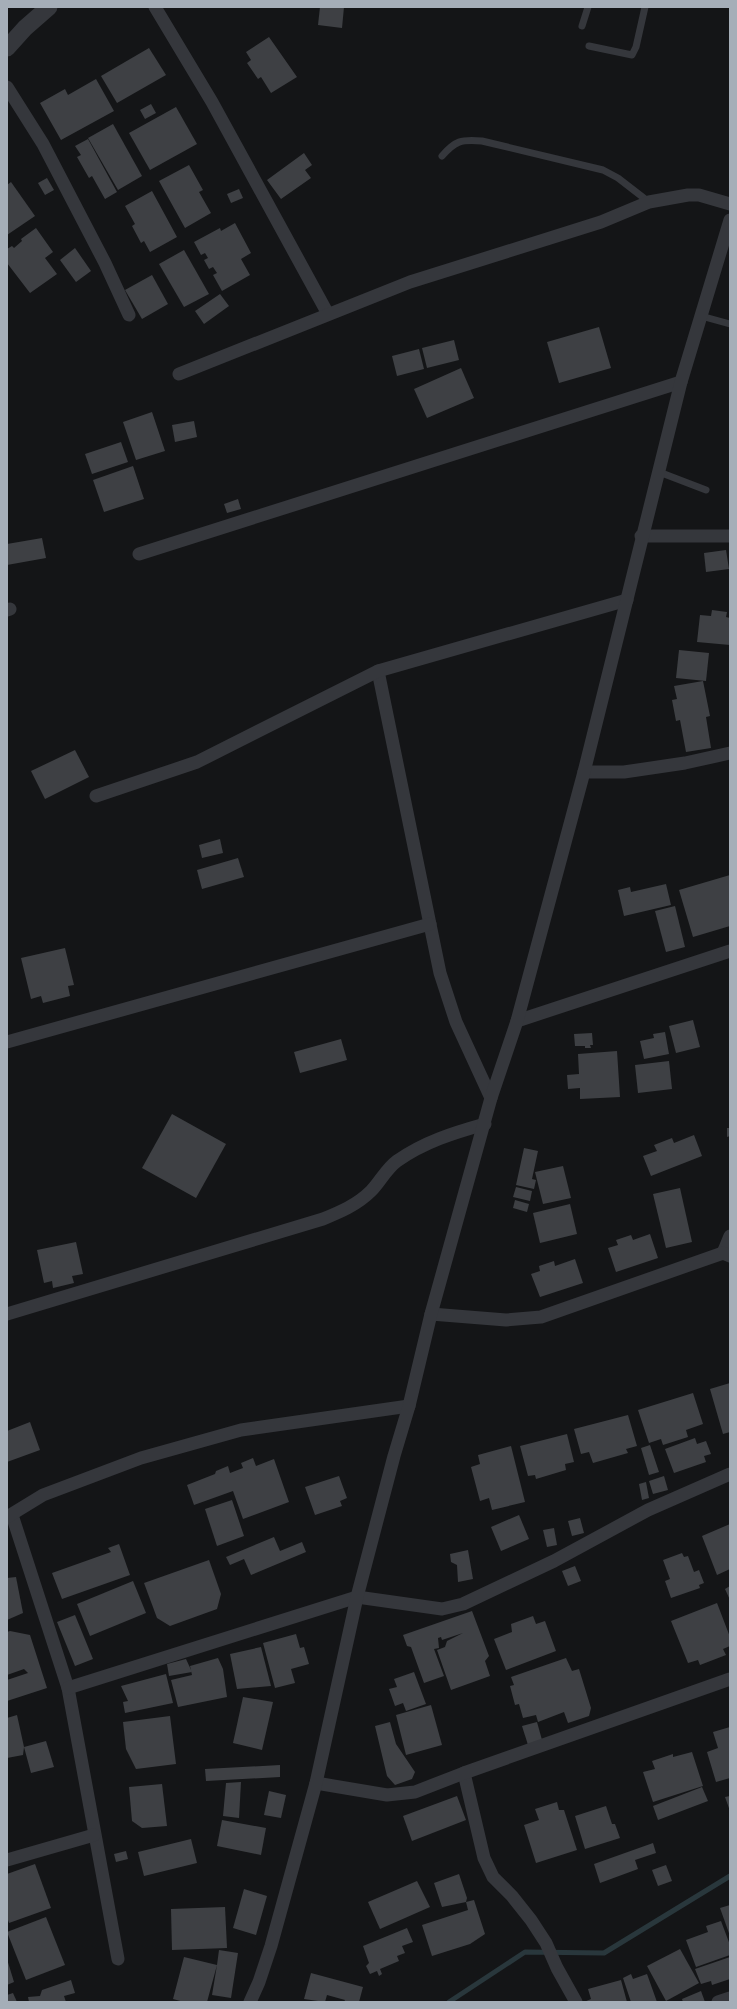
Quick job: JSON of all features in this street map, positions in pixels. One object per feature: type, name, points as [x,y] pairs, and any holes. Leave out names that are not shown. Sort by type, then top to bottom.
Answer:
[{"type":"street","points":[[155,7],[212,102],[328,314]]},
{"type":"street","points":[[7,48],[40,10]]},
{"type":"street","points":[[7,87],[43,144],[105,263],[129,315]]},
{"type":"street","points":[[179,374],[410,282],[601,222],[649,202],[688,195],[699,195],[730,204]]},
{"type":"street","points":[[250,2002],[272,1946],[316,1783],[357,1597],[394,1456],[409,1406],[430,1314],[485,1124],[491,1098],[517,1021],[584,772],[627,600],[641,536],[659,472],[681,382],[730,220]]},
{"type":"street","points":[[139,554],[681,382]]},
{"type":"street","points":[[641,536],[730,536]]},
{"type":"street","points":[[96,796],[197,762],[378,671],[627,600]]},
{"type":"street","points":[[378,671],[440,973],[456,1022],[491,1098]]},
{"type":"street","points":[[584,772],[624,772],[685,763],[730,753]]},
{"type":"street","points":[[7,1042],[430,924]]},
{"type":"street","points":[[517,1021],[730,951]]},
{"type":"street","points":[[7,1314],[323,1219],[352,1206],[371,1191],[396,1162],[422,1145],[447,1135],[485,1124]]},
{"type":"street","points":[[430,1314],[506,1320],[541,1317],[727,1254],[730,1236]]},
{"type":"street","points":[[118,1959],[68,1688],[10,1516],[43,1495],[140,1458],[241,1430],[409,1406]]},
{"type":"street","points":[[68,1688],[357,1597],[442,1609],[463,1604],[554,1561],[648,1510],[730,1474]]},
{"type":"street","points":[[316,1783],[387,1795],[400,1795],[415,1792],[464,1773],[730,1680]]},
{"type":"street","points":[[464,1773],[484,1858],[493,1877],[512,1896],[531,1920],[546,1943],[557,1968],[576,2002]]},
{"type":"street","points":[[7,1860],[94,1835]]},
{"type":"street","points":[[718,2002],[730,1998]]},
{"type":"lane","points":[[582,26],[588,7]]},
{"type":"lane","points":[[589,46],[632,55],[636,47],[645,7]]},
{"type":"lane","points":[[442,156],[452,145],[458,142],[468,140],[482,141],[603,170],[618,178],[649,202]]},
{"type":"lane","points":[[702,316],[730,324]]},
{"type":"lane","points":[[659,472],[706,490]]},
{"type":"building","points":[[320,7],[344,7],[342,28],[318,25]]},
{"type":"building","points":[[269,37],[297,77],[271,93],[261,77],[258,79],[247,63],[251,60],[246,52]]},
{"type":"building","points":[[149,48],[166,75],[117,103],[101,76]]},
{"type":"building","points":[[96,79],[114,111],[61,140],[40,103],[65,89],[68,95]]},
{"type":"building","points":[[151,104],[156,113],[145,119],[140,110]]},
{"type":"building","points":[[176,107],[197,144],[150,170],[129,133]]},
{"type":"building","points":[[113,124],[142,176],[118,190],[88,138]]},
{"type":"building","points":[[88,139],[117,192],[105,199],[92,176],[89,178],[77,157],[81,155],[75,146]]},
{"type":"building","points":[[304,153],[312,165],[305,170],[311,178],[281,199],[267,180]]},
{"type":"building","points":[[189,165],[203,190],[199,192],[211,213],[185,228],[159,181]]},
{"type":"building","points":[[47,178],[54,190],[45,195],[38,183]]},
{"type":"building","points":[[11,182],[35,216],[7,235],[7,185]]},
{"type":"building","points":[[239,189],[243,198],[231,203],[227,194]]},
{"type":"building","points":[[152,191],[177,237],[150,252],[144,241],[141,243],[132,226],[135,224],[125,206]]},
{"type":"building","points":[[235,223],[251,253],[241,259],[250,275],[222,291],[213,275],[217,273],[213,267],[209,269],[204,260],[208,258],[205,253],[201,255],[194,242],[220,228],[221,231]]},
{"type":"building","points":[[36,228],[53,252],[45,258],[57,274],[30,293],[7,263],[7,249],[12,246],[14,248],[22,241],[21,239]]},
{"type":"building","points":[[75,248],[91,271],[76,282],[60,260]]},
{"type":"building","points":[[184,250],[209,294],[184,307],[159,264]]},
{"type":"building","points":[[152,275],[168,304],[142,319],[125,290]]},
{"type":"building","points":[[220,294],[229,306],[204,324],[195,311]]},
{"type":"building","points":[[599,327],[611,368],[559,383],[547,342]]},
{"type":"building","points":[[454,340],[459,360],[427,368],[422,348]]},
{"type":"building","points":[[419,349],[424,369],[397,376],[392,356]]},
{"type":"building","points":[[461,368],[474,398],[427,418],[414,389]]},
{"type":"building","points":[[152,412],[165,451],[136,460],[123,422]]},
{"type":"building","points":[[194,421],[197,437],[175,442],[172,425]]},
{"type":"building","points":[[121,442],[128,462],[92,474],[85,454]]},
{"type":"building","points":[[133,466],[144,499],[104,512],[93,480]]},
{"type":"building","points":[[238,499],[241,509],[227,513],[224,504]]},
{"type":"building","points":[[42,538],[46,558],[7,565],[7,544]]},
{"type":"building","points":[[726,550],[729,569],[706,572],[704,553]]},
{"type":"building","points":[[712,610],[727,612],[726,617],[730,618],[730,645],[697,642],[700,615],[711,616]]},
{"type":"building","points":[[679,650],[709,653],[706,681],[676,678]]},
{"type":"building","points":[[703,681],[710,716],[706,717],[711,748],[686,752],[680,720],[676,721],[672,700],[677,699],[674,686]]},
{"type":"building","points":[[75,750],[89,777],[45,799],[31,771]]},
{"type":"building","points":[[220,839],[223,853],[202,858],[199,845]]},
{"type":"building","points":[[238,858],[244,877],[202,889],[197,870]]},
{"type":"building","points":[[730,875],[730,926],[693,937],[679,890]]},
{"type":"building","points":[[666,884],[671,905],[624,916],[618,890],[630,887],[631,892]]},
{"type":"building","points":[[675,906],[685,947],[666,952],[655,911]]},
{"type":"building","points":[[65,948],[74,985],[68,986],[70,996],[43,1003],[41,996],[31,999],[21,958]]},
{"type":"building","points":[[693,1020],[700,1047],[676,1053],[669,1026]]},
{"type":"building","points":[[665,1032],[669,1054],[644,1059],[640,1041],[654,1038],[653,1034]]},
{"type":"building","points":[[592,1033],[593,1045],[590,1045],[591,1048],[585,1048],[585,1046],[575,1046],[574,1034]]},
{"type":"building","points":[[341,1039],[347,1060],[300,1073],[294,1052]]},
{"type":"building","points":[[617,1051],[620,1097],[580,1099],[580,1088],[568,1089],[567,1075],[579,1074],[578,1054]]},
{"type":"building","points":[[669,1061],[672,1089],[638,1093],[635,1065]]},
{"type":"building","points":[[172,1114],[226,1144],[196,1198],[142,1168]]},
{"type":"building","points":[[727,1128],[730,1128],[730,1136],[727,1137]]},
{"type":"building","points":[[694,1135],[702,1156],[651,1176],[643,1156],[657,1151],[654,1145],[672,1138],[674,1143]]},
{"type":"building","points":[[524,1148],[538,1151],[532,1179],[536,1180],[534,1189],[516,1185]]},
{"type":"building","points":[[563,1166],[571,1198],[543,1204],[535,1172]]},
{"type":"building","points":[[516,1187],[532,1191],[530,1201],[513,1197]]},
{"type":"building","points":[[680,1188],[692,1242],[666,1248],[653,1194]]},
{"type":"building","points":[[515,1200],[529,1204],[527,1212],[513,1208]]},
{"type":"building","points":[[570,1204],[577,1234],[540,1243],[533,1213]]},
{"type":"building","points":[[650,1234],[658,1258],[616,1272],[608,1248],[618,1245],[616,1240],[631,1235],[633,1240]]},
{"type":"building","points":[[76,1242],[83,1274],[72,1276],[74,1283],[53,1288],[52,1281],[44,1283],[37,1250]]},
{"type":"building","points":[[575,1259],[583,1283],[540,1297],[531,1274],[540,1271],[539,1266],[554,1261],[555,1266]]},
{"type":"building","points":[[730,1383],[730,1432],[723,1434],[710,1389]]},
{"type":"building","points":[[693,1393],[703,1424],[686,1430],[688,1437],[663,1445],[661,1439],[649,1443],[638,1410]]},
{"type":"building","points":[[628,1415],[637,1446],[626,1449],[628,1453],[593,1463],[589,1452],[581,1454],[574,1429]]},
{"type":"building","points":[[30,1422],[40,1450],[7,1462],[7,1431]]},
{"type":"building","points":[[567,1434],[574,1462],[565,1464],[566,1470],[536,1479],[535,1475],[528,1476],[520,1446]]},
{"type":"building","points":[[695,1438],[697,1444],[706,1441],[711,1454],[704,1456],[706,1462],[674,1473],[665,1449]]},
{"type":"building","points":[[650,1445],[659,1472],[649,1475],[641,1448]]},
{"type":"building","points":[[511,1446],[525,1502],[492,1510],[489,1498],[480,1501],[471,1467],[480,1464],[478,1455]]},
{"type":"building","points":[[253,1458],[256,1466],[274,1459],[289,1502],[243,1519],[233,1491],[194,1505],[187,1485],[215,1474],[216,1471],[228,1466],[230,1473],[243,1468],[241,1463]]},
{"type":"building","points":[[339,1476],[347,1498],[340,1501],[342,1506],[315,1515],[305,1487]]},
{"type":"building","points":[[664,1476],[668,1490],[653,1494],[649,1481]]},
{"type":"building","points":[[646,1482],[649,1498],[642,1500],[639,1484]]},
{"type":"building","points":[[232,1500],[244,1536],[217,1546],[205,1509]]},
{"type":"building","points":[[519,1515],[529,1539],[501,1551],[491,1527]]},
{"type":"building","points":[[580,1518],[584,1533],[572,1536],[568,1521]]},
{"type":"building","points":[[730,1524],[730,1569],[717,1575],[702,1536]]},
{"type":"building","points":[[554,1528],[557,1545],[547,1547],[543,1530]]},
{"type":"building","points":[[274,1537],[280,1551],[302,1542],[306,1552],[251,1575],[244,1559],[230,1565],[226,1557]]},
{"type":"building","points":[[119,1544],[130,1575],[62,1599],[52,1573],[111,1552],[108,1548]]},
{"type":"building","points":[[468,1550],[473,1579],[458,1582],[457,1565],[451,1562],[450,1554]]},
{"type":"building","points":[[682,1553],[684,1557],[688,1556],[694,1572],[699,1570],[704,1583],[699,1585],[700,1588],[671,1598],[665,1581],[670,1579],[663,1560]]},
{"type":"building","points":[[209,1560],[221,1594],[217,1609],[170,1626],[157,1618],[144,1583]]},
{"type":"building","points":[[575,1566],[581,1581],[568,1586],[562,1571]]},
{"type":"building","points":[[16,1577],[23,1613],[7,1620],[7,1578]]},
{"type":"building","points":[[133,1581],[146,1613],[90,1636],[77,1604]]},
{"type":"building","points":[[730,1586],[730,1600],[725,1589]]},
{"type":"building","points":[[717,1603],[730,1637],[730,1646],[723,1649],[726,1655],[700,1665],[698,1660],[688,1663],[671,1621]]},
{"type":"building","points":[[472,1611],[489,1656],[485,1661],[490,1676],[451,1690],[437,1650],[445,1647],[447,1641],[463,1633],[442,1640],[441,1637],[438,1638],[439,1648],[434,1649],[444,1676],[424,1683],[411,1647],[407,1646],[403,1635]]},
{"type":"building","points":[[75,1615],[93,1659],[75,1666],[57,1622]]},
{"type":"building","points":[[533,1616],[536,1624],[545,1621],[556,1651],[506,1670],[494,1639],[512,1632],[511,1624]]},
{"type":"building","points":[[10,1631],[30,1635],[47,1688],[7,1701],[7,1680],[28,1673],[24,1669],[7,1675],[7,1632]]},
{"type":"building","points":[[296,1634],[300,1648],[304,1647],[309,1664],[291,1669],[295,1683],[275,1688],[263,1643]]},
{"type":"building","points":[[261,1647],[271,1686],[237,1689],[230,1654]]},
{"type":"building","points":[[218,1658],[223,1669],[227,1697],[178,1707],[171,1680],[192,1675],[190,1666]]},
{"type":"building","points":[[566,1658],[572,1671],[579,1669],[591,1708],[589,1716],[568,1723],[564,1712],[538,1722],[536,1715],[523,1718],[519,1704],[515,1705],[510,1686],[514,1685],[511,1677]]},
{"type":"building","points":[[186,1659],[192,1672],[169,1676],[167,1664]]},
{"type":"building","points":[[414,1672],[426,1704],[406,1711],[403,1703],[395,1706],[389,1689],[397,1687],[394,1679]]},
{"type":"building","points":[[166,1674],[173,1703],[125,1713],[123,1702],[128,1701],[121,1686]]},
{"type":"building","points":[[243,1697],[273,1702],[262,1750],[233,1743]]},
{"type":"building","points":[[431,1705],[442,1745],[406,1755],[396,1715]]},
{"type":"building","points":[[17,1715],[24,1747],[23,1755],[7,1758],[7,1718]]},
{"type":"building","points":[[170,1716],[176,1764],[136,1769],[126,1749],[123,1722]]},
{"type":"building","points":[[390,1722],[396,1744],[415,1772],[412,1779],[395,1785],[387,1776],[375,1726]]},
{"type":"building","points":[[537,1722],[542,1740],[528,1745],[522,1726]]},
{"type":"building","points":[[730,1727],[730,1778],[716,1782],[707,1752],[718,1748],[713,1732]]},
{"type":"building","points":[[46,1741],[54,1767],[31,1773],[24,1747]]},
{"type":"building","points":[[692,1752],[703,1786],[653,1802],[643,1772],[655,1769],[652,1761],[673,1754],[673,1757]]},
{"type":"building","points":[[280,1765],[280,1777],[206,1781],[205,1769]]},
{"type":"building","points":[[241,1782],[239,1818],[223,1816],[226,1783]]},
{"type":"building","points":[[162,1784],[167,1826],[142,1828],[132,1821],[129,1787]]},
{"type":"building","points":[[702,1787],[708,1801],[658,1820],[653,1806]]},
{"type":"building","points":[[269,1791],[286,1795],[281,1818],[264,1815]]},
{"type":"building","points":[[457,1796],[466,1820],[412,1841],[403,1816]]},
{"type":"building","points":[[730,1796],[730,1811],[725,1797]]},
{"type":"building","points":[[557,1802],[559,1810],[564,1810],[577,1850],[536,1863],[524,1825],[539,1820],[535,1809]]},
{"type":"building","points":[[606,1806],[612,1824],[615,1824],[620,1838],[585,1849],[575,1816]]},
{"type":"building","points":[[222,1820],[266,1828],[261,1855],[217,1846]]},
{"type":"building","points":[[191,1839],[197,1863],[144,1876],[138,1852]]},
{"type":"building","points":[[653,1843],[656,1853],[635,1860],[638,1869],[600,1883],[594,1864]]},
{"type":"building","points":[[126,1851],[128,1859],[116,1862],[114,1854]]},
{"type":"building","points":[[35,1864],[51,1908],[9,1923],[7,1917],[7,1874]]},
{"type":"building","points":[[666,1865],[672,1881],[658,1886],[652,1870]]},
{"type":"building","points":[[459,1874],[467,1898],[466,1902],[442,1907],[434,1883]]},
{"type":"building","points":[[417,1881],[430,1907],[380,1929],[368,1902]]},
{"type":"building","points":[[244,1889],[267,1896],[256,1935],[233,1928]]},
{"type":"building","points":[[474,1900],[485,1934],[470,1944],[432,1956],[422,1925],[468,1910],[466,1902]]},
{"type":"building","points":[[730,1905],[730,1936],[720,1908]]},
{"type":"building","points":[[225,1907],[227,1948],[172,1950],[171,1909]]},
{"type":"building","points":[[46,1917],[65,1965],[26,1980],[7,1932]]},
{"type":"building","points":[[721,1921],[730,1945],[730,1955],[696,1967],[686,1940],[708,1932],[706,1926]]},
{"type":"building","points":[[407,1928],[413,1942],[402,1946],[405,1953],[397,1956],[399,1961],[380,1969],[382,1974],[379,1976],[377,1971],[370,1974],[366,1966],[369,1963],[363,1946]]},
{"type":"building","points":[[680,1949],[699,1983],[666,2001],[647,1966]]},
{"type":"building","points":[[219,1950],[238,1953],[231,1998],[212,1995]]},
{"type":"building","points":[[184,1957],[217,1965],[207,2002],[184,2002],[173,1999]]},
{"type":"building","points":[[730,1957],[730,1979],[712,1985],[711,1981],[701,1984],[695,1969]]},
{"type":"building","points":[[7,1959],[14,1982],[7,1985]]},
{"type":"building","points":[[311,1973],[363,1987],[359,2002],[344,2002],[345,2000],[327,1995],[325,2002],[304,1999]]},
{"type":"building","points":[[631,1974],[633,1979],[647,1974],[657,2002],[631,2002],[623,1978]]},
{"type":"building","points":[[71,1980],[75,1993],[64,1996],[66,2002],[29,2002],[28,1997],[40,1996],[42,1990]]},
{"type":"building","points":[[621,1980],[627,2002],[584,2002],[591,1999],[588,1989]]},
{"type":"building","points":[[701,1991],[705,2002],[683,2002],[682,1999]]},
{"type":"building","points":[[13,1993],[17,2002],[7,2002],[7,1995]]},
{"type":"waterway","points":[[449,2002],[525,1952],[604,1953],[730,1876]]}]
